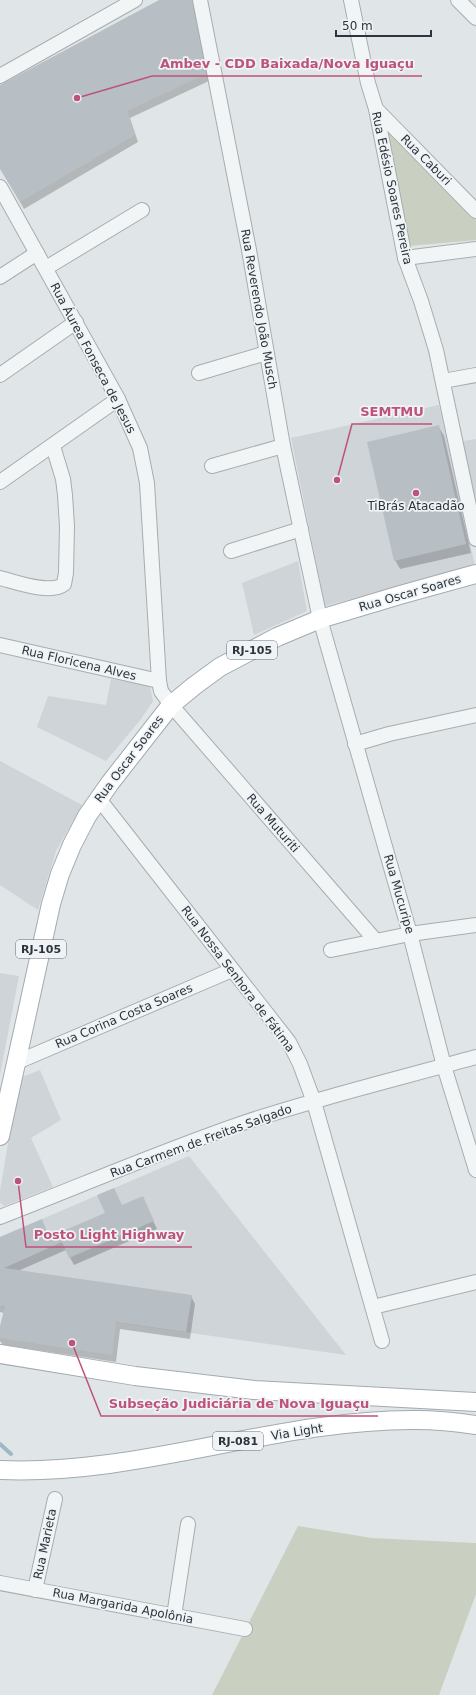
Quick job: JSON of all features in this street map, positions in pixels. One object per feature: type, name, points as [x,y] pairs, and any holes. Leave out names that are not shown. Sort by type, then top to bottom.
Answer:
[{"type":"main road","name":"Rua Oscar Soares","points":[[0,1136],[5,1092],[15,1063],[51,904],[60,874],[72,845],[99,799],[171,705],[220,667],[277,637],[320,618],[400,594],[476,574]]},
{"type":"main road","points":[[0,1354],[135,1376],[254,1390],[476,1402]]},
{"type":"main road","name":"Via Light","points":[[0,1470],[40,1471],[105,1466],[311,1429],[365,1422],[417,1420],[476,1425]]},
{"type":"street","points":[[0,76],[135,0]]},
{"type":"street","name":"Rua Reverendo João Musch","points":[[200,0],[248,243],[283,446],[320,618]]},
{"type":"street","name":"Rua Edésio Soares Pereira","points":[[351,0],[368,83],[376,109],[404,258],[422,301],[443,381],[476,539]]},
{"type":"street","points":[[458,0],[476,18]]},
{"type":"street","name":"Rua Caburi","points":[[376,109],[476,211]]},
{"type":"street","name":"Rua Áurea Fonseca de Jesus","points":[[0,187],[118,399],[140,448],[147,483],[159,681],[161,691],[171,705]]},
{"type":"street","points":[[46,268],[142,210]]},
{"type":"street","points":[[404,258],[476,249]]},
{"type":"street","points":[[0,277],[37,253]]},
{"type":"street","points":[[0,374],[76,322]]},
{"type":"street","points":[[199,373],[266,353]]},
{"type":"street","points":[[443,381],[476,375]]},
{"type":"street","points":[[0,482],[118,399]]},
{"type":"street","points":[[0,578],[48,589],[57,588],[64,584],[66,573],[67,526],[65,495],[63,479],[53,446]]},
{"type":"street","points":[[212,466],[283,446]]},
{"type":"street","points":[[231,551],[301,528]]},
{"type":"street","name":"Rua Mucuripe","points":[[320,618],[410,934],[444,1066],[476,1170]]},
{"type":"street","name":"Rua Floricena Alves","points":[[0,645],[159,681]]},
{"type":"street","name":"Rua Muturiti","points":[[171,705],[376,941]]},
{"type":"street","points":[[355,744],[389,734],[476,716]]},
{"type":"street","name":"Rua Nossa Senhora de Fátima","points":[[99,799],[289,1042],[300,1064],[314,1102],[382,1341]]},
{"type":"street","points":[[331,950],[410,934],[476,925]]},
{"type":"street","name":"Rua Corina Costa Soares","points":[[15,1063],[232,970]]},
{"type":"street","name":"Rua Carmem de Freitas Salgado","points":[[0,1217],[209,1135],[314,1102],[476,1057]]},
{"type":"street","points":[[373,1307],[476,1282]]},
{"type":"street","name":"Rua Marieta","points":[[35,1590],[55,1499]]},
{"type":"street","points":[[174,1616],[188,1524]]},
{"type":"street","name":"Rua Margarida Apolônia","points":[[0,1583],[245,1629]]},
{"type":"shaded area","points":[[382,125],[476,220],[476,240],[410,246]]},
{"type":"shaded area","points":[[439,405],[475,566],[325,606],[291,438]]},
{"type":"shaded area","points":[[476,439],[476,505],[463,441]]},
{"type":"shaded area","points":[[298,561],[307,611],[254,635],[242,583]]},
{"type":"shaded area","points":[[111,679],[150,686],[153,701],[141,719],[106,761],[37,727],[48,696],[106,705]]},
{"type":"shaded area","points":[[0,761],[82,805],[56,851],[38,910],[0,885]]},
{"type":"shaded area","points":[[0,973],[19,976],[0,1075]]},
{"type":"shaded area","points":[[40,1070],[61,1120],[31,1138],[53,1187],[4,1206],[0,1202],[0,1191],[19,1078]]},
{"type":"shaded area","points":[[189,1156],[346,1355],[0,1306],[0,1237]]},
{"type":"shaded area","points":[[298,1526],[372,1538],[476,1543],[476,1594],[439,1695],[212,1695]]},
{"type":"building","points":[[159,0],[192,0],[206,74],[127,111],[135,135],[20,202],[0,169],[0,85]]},
{"type":"building","name":"TiBrás Atacadão","points":[[439,425],[466,544],[394,561],[367,442]]},
{"type":"building","points":[[114,1188],[122,1205],[143,1196],[154,1221],[69,1258],[62,1242],[4,1268],[192,1295],[186,1332],[116,1322],[112,1355],[0,1338],[0,1326],[5,1306],[0,1306],[0,1237],[42,1219],[49,1237],[105,1213],[97,1195]]},
{"type":"waterway","points":[[0,1444],[11,1454]]},
{"type":"place","name":"Ambev - CDD Baixada/Nova Iguaçu","points":[[77,98]]},
{"type":"place","name":"SEMTMU","points":[[337,480]]},
{"type":"place","name":"TiBrás Atacadão","points":[[416,493]]},
{"type":"place","name":"Posto Light Highway","points":[[18,1181]]},
{"type":"place","name":"Subseção Judiciária de Nova Iguaçu","points":[[72,1343]]}]
